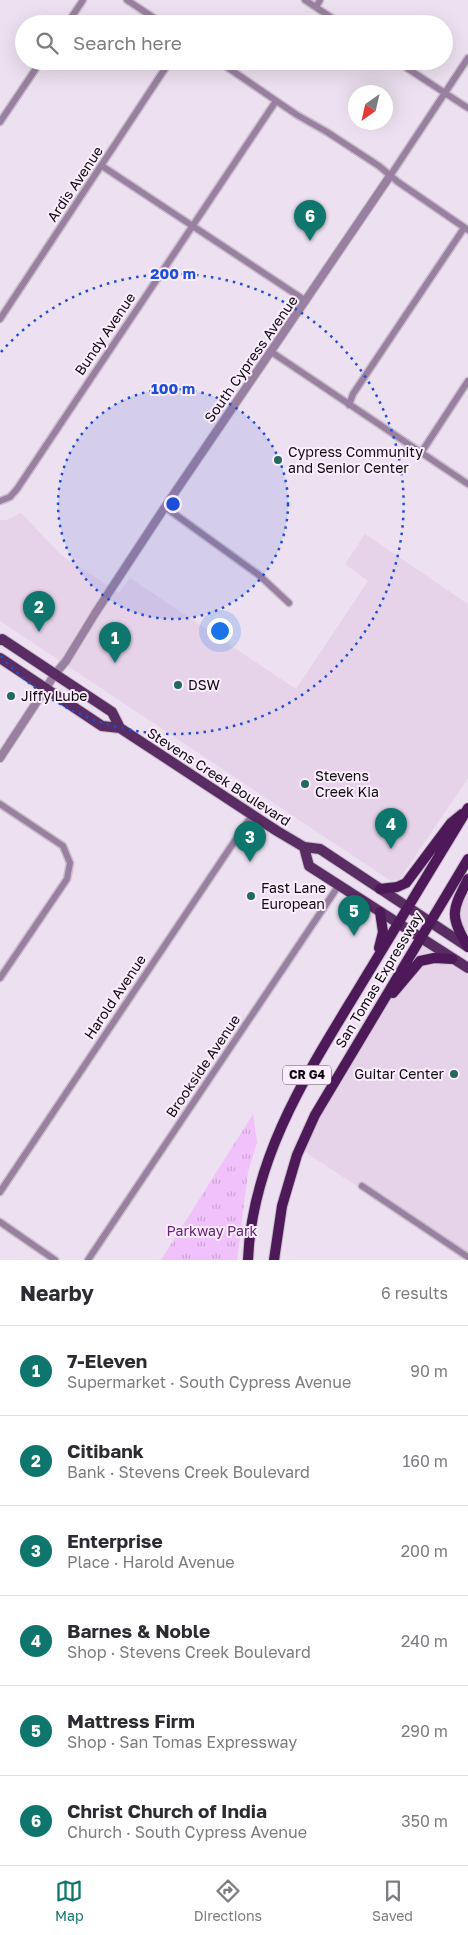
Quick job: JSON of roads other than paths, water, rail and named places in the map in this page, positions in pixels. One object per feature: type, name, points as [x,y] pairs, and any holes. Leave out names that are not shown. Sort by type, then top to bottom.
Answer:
[{"type":"highway","points":[[380,888],[397,887],[406,884],[451,823],[467,809]]},
{"type":"highway","name":"San Tomas Expressway","points":[[248,1260],[256,1199],[272,1145],[293,1100],[467,809]]},
{"type":"highway","name":"San Tomas Expressway","points":[[274,1260],[282,1206],[297,1155],[315,1115],[468,859]]},
{"type":"highway","points":[[468,879],[455,904],[454,911],[456,926],[468,947]]},
{"type":"highway","points":[[375,960],[381,943],[380,912]]},
{"type":"highway","points":[[365,1030],[420,961],[434,958],[452,959]]},
{"type":"main road","name":"Stevens Creek Boulevard","points":[[0,640],[2,639],[112,712],[120,728]]},
{"type":"main road","name":"Stevens Creek Boulevard","points":[[0,658],[102,726],[120,728],[304,847],[320,849],[468,947]]},
{"type":"main road","points":[[304,847],[310,866],[468,968]]},
{"type":"street","points":[[73,15],[83,0]]},
{"type":"street","points":[[127,0],[150,15]]},
{"type":"street","points":[[305,0],[327,15]]},
{"type":"street","points":[[316,7],[320,0]]},
{"type":"street","name":"South Cypress Avenue","points":[[0,758],[55,674],[76,646],[165,507],[306,301],[468,58]]},
{"type":"street","points":[[0,122],[35,70]]},
{"type":"street","name":"Ardis Avenue","points":[[0,319],[164,70]]},
{"type":"street","points":[[231,70],[276,101],[379,166],[390,176],[466,229],[353,394],[349,404]]},
{"type":"street","points":[[410,70],[468,108]]},
{"type":"street","name":"Bundy Avenue","points":[[0,501],[10,496],[17,489],[276,101]]},
{"type":"street","points":[[102,166],[306,301]]},
{"type":"street","points":[[270,351],[468,484]]},
{"type":"street","points":[[421,453],[468,381]]},
{"type":"street","points":[[165,507],[259,575],[289,603]]},
{"type":"street","points":[[0,804],[63,846],[70,863],[66,879],[0,978]]},
{"type":"street","name":"Harold Avenue","points":[[0,1192],[252,815]]},
{"type":"street","name":"Brookside Avenue","points":[[88,1260],[339,885]]},
{"type":"street","points":[[362,1186],[468,1256]]},
{"type":"street","points":[[0,1222],[55,1260]]},
{"type":"place","name":"Christ Church of India","points":[[310,241]]},
{"type":"place","name":"Cypress Community and Senior Center","points":[[278,460]]},
{"type":"place","name":"Citibank","points":[[39,632]]},
{"type":"place","name":"7-Eleven","points":[[115,663]]},
{"type":"place","name":"DSW","points":[[178,685]]},
{"type":"place","name":"Jiffy Lube","points":[[11,696]]},
{"type":"place","name":"Stevens Creek Kia","points":[[305,784]]},
{"type":"place","name":"Barnes & Noble","points":[[391,849]]},
{"type":"place","name":"Enterprise","points":[[250,862]]},
{"type":"place","name":"Fast Lane European","points":[[251,896]]},
{"type":"place","name":"Mattress Firm","points":[[354,936]]},
{"type":"place","name":"Guitar Center","points":[[454,1074]]},
{"type":"park label","name":"Parkway Park","points":[[212,1231]]}]
